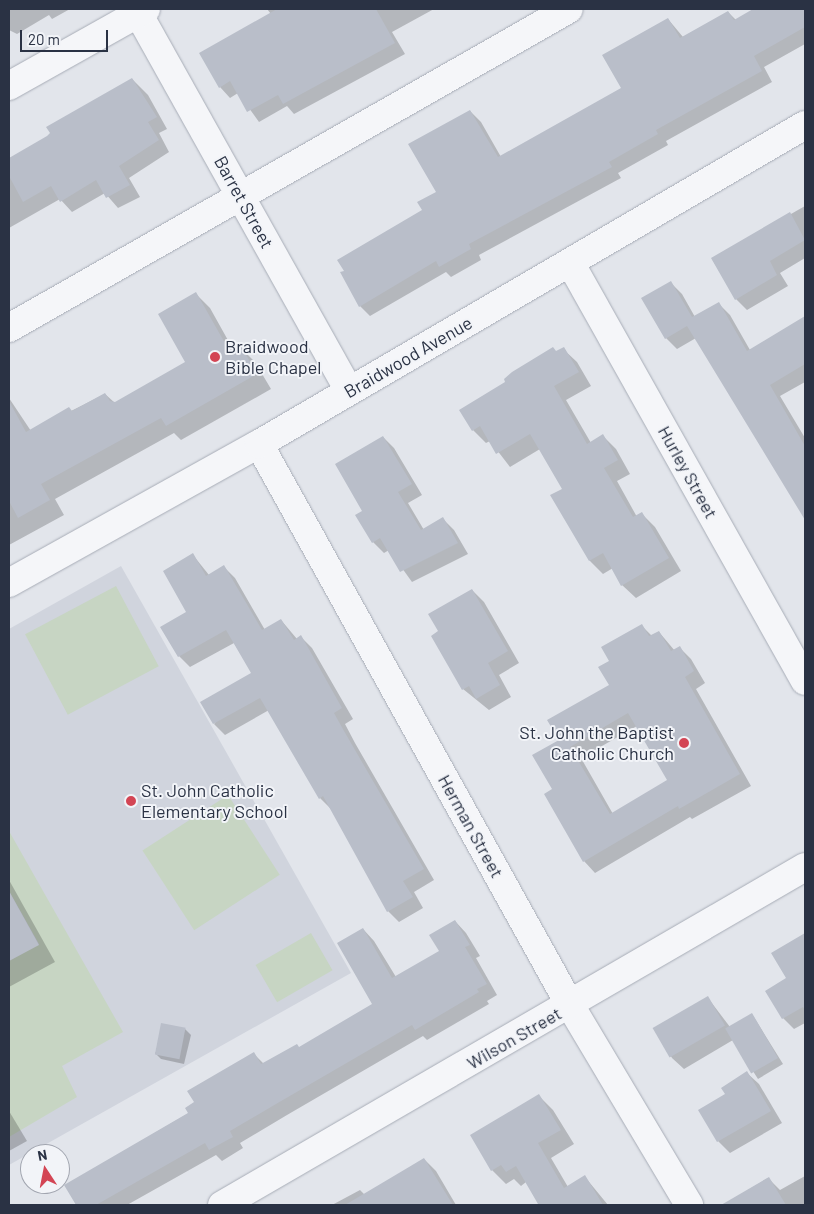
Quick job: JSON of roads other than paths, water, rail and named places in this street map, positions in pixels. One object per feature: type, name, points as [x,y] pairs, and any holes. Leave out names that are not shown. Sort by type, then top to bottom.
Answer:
[{"type":"street","points":[[9,328],[569,9]]},
{"type":"street","points":[[9,86],[142,11]]},
{"type":"street","name":"Barret Street","points":[[142,11],[240,196],[349,390]]},
{"type":"street","name":"Braidwood Avenue","points":[[9,583],[260,444],[349,390],[571,264],[805,125]]},
{"type":"street","name":"Hurley Street","points":[[571,264],[805,680]]},
{"type":"street","name":"Herman Street","points":[[260,444],[570,1005],[688,1205]]},
{"type":"street","name":"Wilson Street","points":[[222,1205],[570,1005],[805,867]]},
{"type":"place","name":"Braidwood Bible Chapel","points":[[215,357]]},
{"type":"place","name":"St. John the Baptist Catholic Church","points":[[684,743]]},
{"type":"place","name":"St. John Catholic Elementary School","points":[[131,801]]}]
